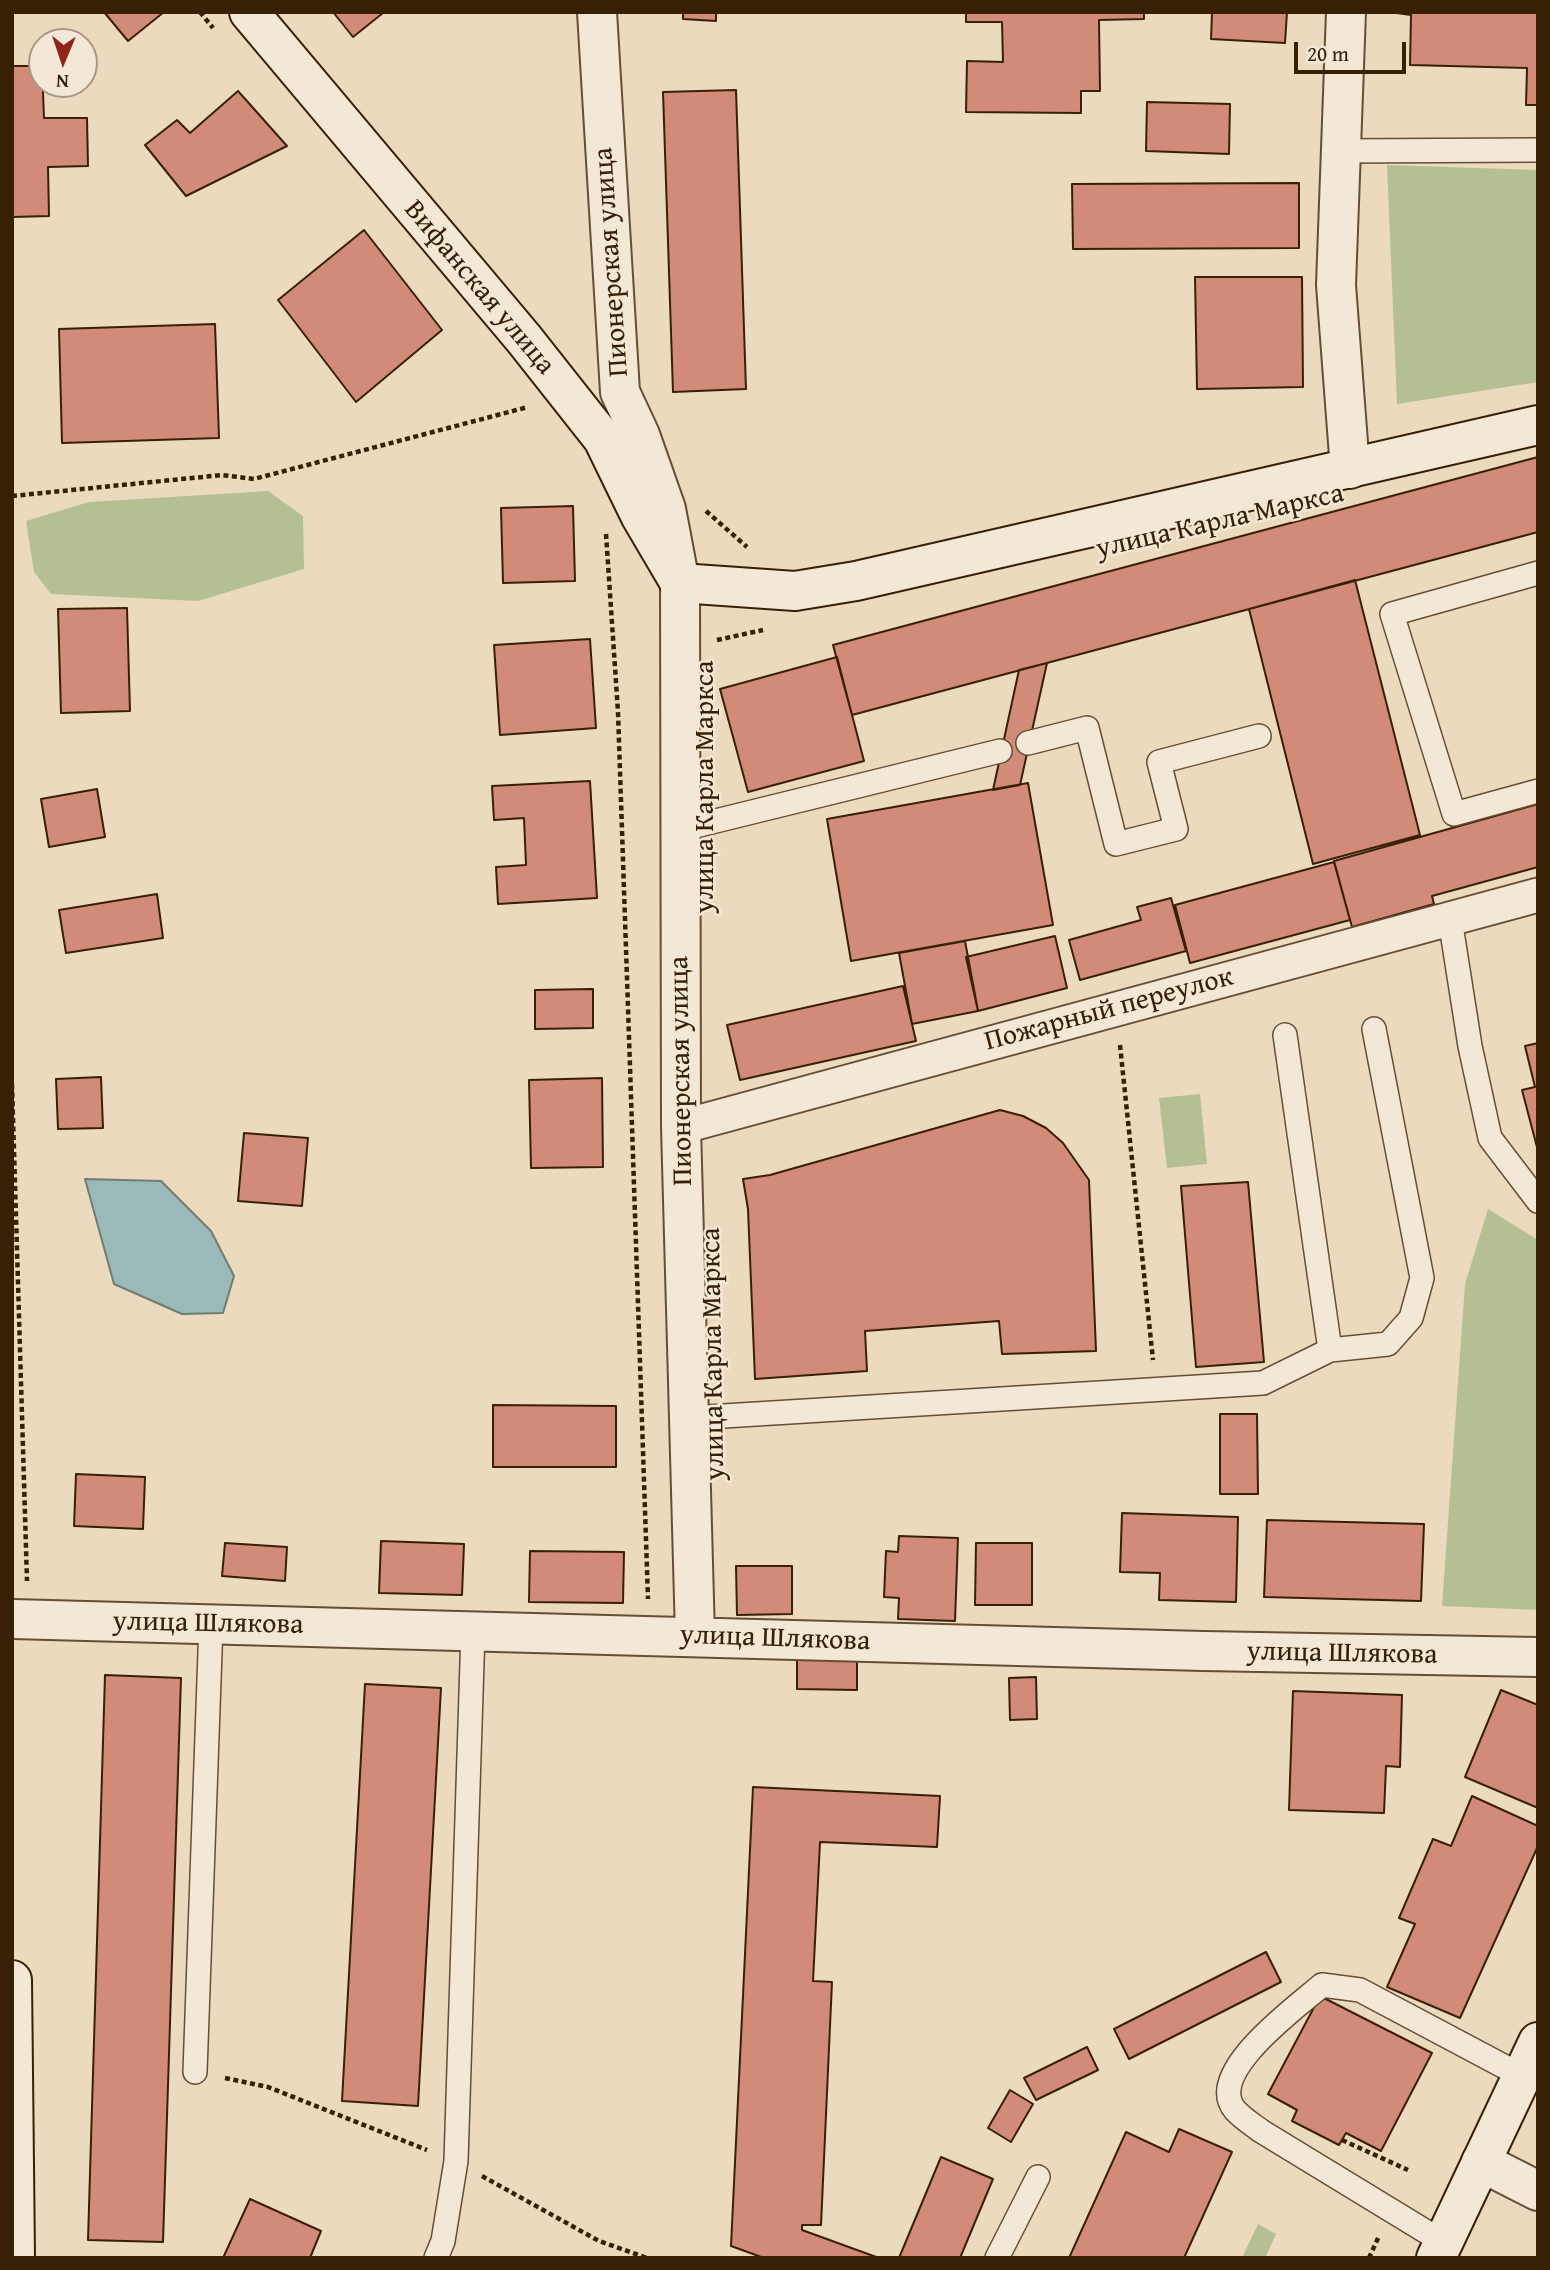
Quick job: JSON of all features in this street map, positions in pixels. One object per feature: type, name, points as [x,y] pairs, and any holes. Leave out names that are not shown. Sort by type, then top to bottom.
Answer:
[{"type":"street","name":"Вифанская улица","points":[[249,12],[524,339],[603,439],[640,515],[680,583]]},
{"type":"street","name":"Пионерская улица","points":[[597,12],[621,392],[640,435],[666,509],[680,583],[681,1128],[695,1636]]},
{"type":"street","points":[[1346,12],[1336,285],[1350,469]]},
{"type":"street","name":"улица Карла Маркса","points":[[680,583],[794,591],[856,581],[1538,425]]},
{"type":"street","name":"Пожарный переулок","points":[[681,1128],[1538,895]]},
{"type":"street","name":"улица Шлякова","points":[[20,1607],[211,1624],[1538,1657]]},
{"type":"street","points":[[12,1980],[15,2258]]},
{"type":"street","points":[[1440,2250],[1538,2042]]},
{"type":"street","points":[[1481,2162],[1538,2191]]},
{"type":"lane","points":[[1340,150],[1538,150]]},
{"type":"lane","points":[[1538,573],[1392,614],[1454,814],[1538,791]]},
{"type":"lane","points":[[1028,743],[1087,728],[1116,844],[1176,829],[1159,762],[1259,736]]},
{"type":"lane","points":[[679,830],[1000,751]]},
{"type":"lane","points":[[1450,919],[1470,1046],[1490,1138],[1538,1201]]},
{"type":"lane","points":[[691,1418],[1263,1383],[1330,1350],[1388,1344],[1411,1318],[1422,1278],[1374,1029]]},
{"type":"lane","points":[[1285,1035],[1330,1350]]},
{"type":"lane","points":[[195,2072],[211,1624]]},
{"type":"lane","points":[[436,2258],[443,2241],[456,2161],[473,1631]]},
{"type":"lane","points":[[1440,2250],[1261,2131],[1234,2109],[1229,2092],[1233,2071],[1284,2017],[1322,1986],[1360,1990],[1522,2076]]},
{"type":"lane","points":[[998,2258],[1038,2177]]},
{"type":"path","points":[[12,496],[222,475],[254,479],[533,406]]},
{"type":"path","points":[[606,526],[618,712],[648,1601]]},
{"type":"path","name":"улица Карла Маркса","points":[[706,643],[771,628]]},
{"type":"path","points":[[1116,1008],[1156,1388]]},
{"type":"path","points":[[12,1084],[20,1607]]},
{"type":"path","points":[[1342,2140],[1408,2170]]},
{"type":"green space","points":[[1387,165],[1538,170],[1538,382],[1397,404]]},
{"type":"green space","points":[[268,491],[303,516],[304,569],[198,601],[51,594],[34,572],[26,521],[89,502]]},
{"type":"green space","points":[[1200,1094],[1207,1164],[1167,1168],[1159,1098]]},
{"type":"green space","points":[[1488,1209],[1538,1240],[1538,1610],[1442,1606],[1465,1284]]},
{"type":"green space","points":[[1258,2224],[1276,2234],[1265,2258],[1242,2258]]},
{"type":"water","points":[[85,1179],[161,1181],[211,1231],[234,1276],[223,1313],[182,1314],[114,1284]]},
{"type":"building","points":[[104,12],[164,12],[128,41]]},
{"type":"building","points":[[333,12],[382,12],[383,13],[353,37]]},
{"type":"building","points":[[683,12],[716,12],[716,21],[683,19]]},
{"type":"building","points":[[966,12],[1144,12],[1144,19],[1099,20],[1100,91],[1081,91],[1081,113],[966,112],[967,61],[1003,62],[1002,22],[966,22]]},
{"type":"building","points":[[1212,12],[1287,12],[1285,43],[1211,39]]},
{"type":"building","points":[[1389,12],[1538,12],[1538,105],[1526,105],[1527,68],[1410,65],[1411,15]]},
{"type":"building","points":[[12,66],[28,66],[28,98],[43,98],[44,118],[87,118],[88,166],[48,167],[49,216],[12,217]]},
{"type":"building","points":[[736,90],[746,389],[673,392],[663,92]]},
{"type":"building","points":[[238,91],[287,146],[186,196],[145,145],[177,120],[190,133]]},
{"type":"building","points":[[1147,102],[1230,104],[1229,154],[1146,151]]},
{"type":"building","points":[[1299,183],[1299,248],[1073,249],[1072,184]]},
{"type":"building","points":[[364,230],[442,330],[356,402],[278,300]]},
{"type":"building","points":[[1195,277],[1302,277],[1303,387],[1197,389]]},
{"type":"building","points":[[215,324],[219,438],[62,443],[59,329]]},
{"type":"building","points":[[1538,457],[1538,532],[852,715],[833,645]]},
{"type":"building","points":[[573,506],[575,581],[503,583],[501,508]]},
{"type":"building","points":[[1355,580],[1420,835],[1313,864],[1249,609]]},
{"type":"building","points":[[127,608],[130,711],[61,713],[58,609]]},
{"type":"building","points":[[590,639],[596,728],[500,735],[494,645]]},
{"type":"building","points":[[837,657],[864,761],[748,792],[720,689]]},
{"type":"building","points":[[1047,663],[1020,785],[993,790],[1019,670]]},
{"type":"building","points":[[590,781],[597,898],[498,904],[496,867],[526,865],[524,818],[494,820],[492,786]]},
{"type":"building","points":[[1028,783],[1053,925],[851,961],[827,819]]},
{"type":"building","points":[[97,789],[105,837],[49,847],[41,799]]},
{"type":"building","points":[[1538,804],[1538,867],[1432,896],[1434,904],[1352,927],[1334,861]]},
{"type":"building","points":[[1334,862],[1350,920],[1190,963],[1175,905]]},
{"type":"building","points":[[157,894],[163,938],[66,953],[59,910]]},
{"type":"building","points":[[1171,898],[1186,951],[1080,980],[1069,940],[1141,920],[1137,907]]},
{"type":"building","points":[[1055,936],[1067,988],[978,1011],[966,957]]},
{"type":"building","points":[[965,941],[978,1011],[912,1024],[899,953]]},
{"type":"building","points":[[903,986],[916,1041],[740,1080],[727,1025]]},
{"type":"building","points":[[593,989],[593,1028],[535,1029],[535,990]]},
{"type":"building","points":[[1538,1043],[1538,1151],[1522,1090],[1535,1087],[1525,1046]]},
{"type":"building","points":[[101,1077],[103,1128],[58,1129],[56,1079]]},
{"type":"building","points":[[602,1078],[603,1167],[531,1168],[529,1080]]},
{"type":"building","points":[[1000,1110],[1023,1116],[1046,1128],[1063,1143],[1089,1180],[1096,1351],[1002,1354],[999,1321],[865,1331],[867,1371],[755,1379],[748,1209],[743,1179],[770,1175]]},
{"type":"building","points":[[244,1133],[308,1138],[302,1206],[238,1201]]},
{"type":"building","points":[[1248,1182],[1264,1362],[1196,1367],[1181,1186]]},
{"type":"building","points":[[493,1405],[616,1406],[616,1467],[493,1467]]},
{"type":"building","points":[[1220,1414],[1257,1414],[1258,1494],[1220,1494]]},
{"type":"building","points":[[76,1474],[145,1477],[143,1529],[74,1526]]},
{"type":"building","points":[[1122,1513],[1238,1517],[1236,1602],[1159,1600],[1160,1573],[1120,1572]]},
{"type":"building","points":[[1267,1520],[1424,1524],[1421,1601],[1264,1597]]},
{"type":"building","points":[[899,1536],[958,1538],[955,1621],[898,1619],[899,1598],[884,1597],[886,1551],[898,1552]]},
{"type":"building","points":[[381,1541],[464,1544],[462,1595],[379,1593]]},
{"type":"building","points":[[225,1543],[287,1547],[285,1581],[222,1576]]},
{"type":"building","points":[[976,1543],[1032,1543],[1032,1605],[975,1605]]},
{"type":"building","points":[[530,1551],[624,1552],[623,1603],[529,1602]]},
{"type":"building","points":[[736,1566],[792,1566],[792,1614],[737,1615]]},
{"type":"building","points":[[797,1655],[857,1655],[857,1690],[797,1689]]},
{"type":"building","points":[[105,1675],[181,1678],[163,2242],[88,2240]]},
{"type":"building","points":[[1036,1677],[1037,1719],[1010,1720],[1009,1678]]},
{"type":"building","points":[[365,1684],[441,1688],[418,2106],[342,2101]]},
{"type":"building","points":[[1501,1690],[1538,1705],[1538,1808],[1465,1777]]},
{"type":"building","points":[[1293,1691],[1402,1695],[1400,1767],[1386,1766],[1384,1813],[1289,1810]]},
{"type":"building","points":[[753,1787],[940,1796],[937,1847],[820,1842],[813,1981],[832,1982],[821,2225],[802,2225],[802,2230],[879,2258],[764,2258],[731,2246]]},
{"type":"building","points":[[1472,1796],[1538,1826],[1538,1846],[1460,2018],[1387,1987],[1415,1924],[1399,1918],[1433,1839],[1451,1846]]},
{"type":"building","points":[[1266,1952],[1281,1982],[1129,2059],[1114,2029]]},
{"type":"building","points":[[1320,1996],[1432,2053],[1381,2151],[1346,2133],[1339,2145],[1292,2121],[1297,2110],[1268,2094]]},
{"type":"building","points":[[1087,2047],[1098,2070],[1036,2100],[1024,2078]]},
{"type":"building","points":[[1010,2090],[1033,2104],[1011,2142],[988,2128]]},
{"type":"building","points":[[1179,2129],[1232,2152],[1184,2258],[1069,2258],[1126,2132],[1169,2152]]},
{"type":"building","points":[[941,2157],[993,2179],[960,2258],[899,2258]]},
{"type":"building","points":[[250,2199],[321,2231],[310,2258],[223,2258]]}]
